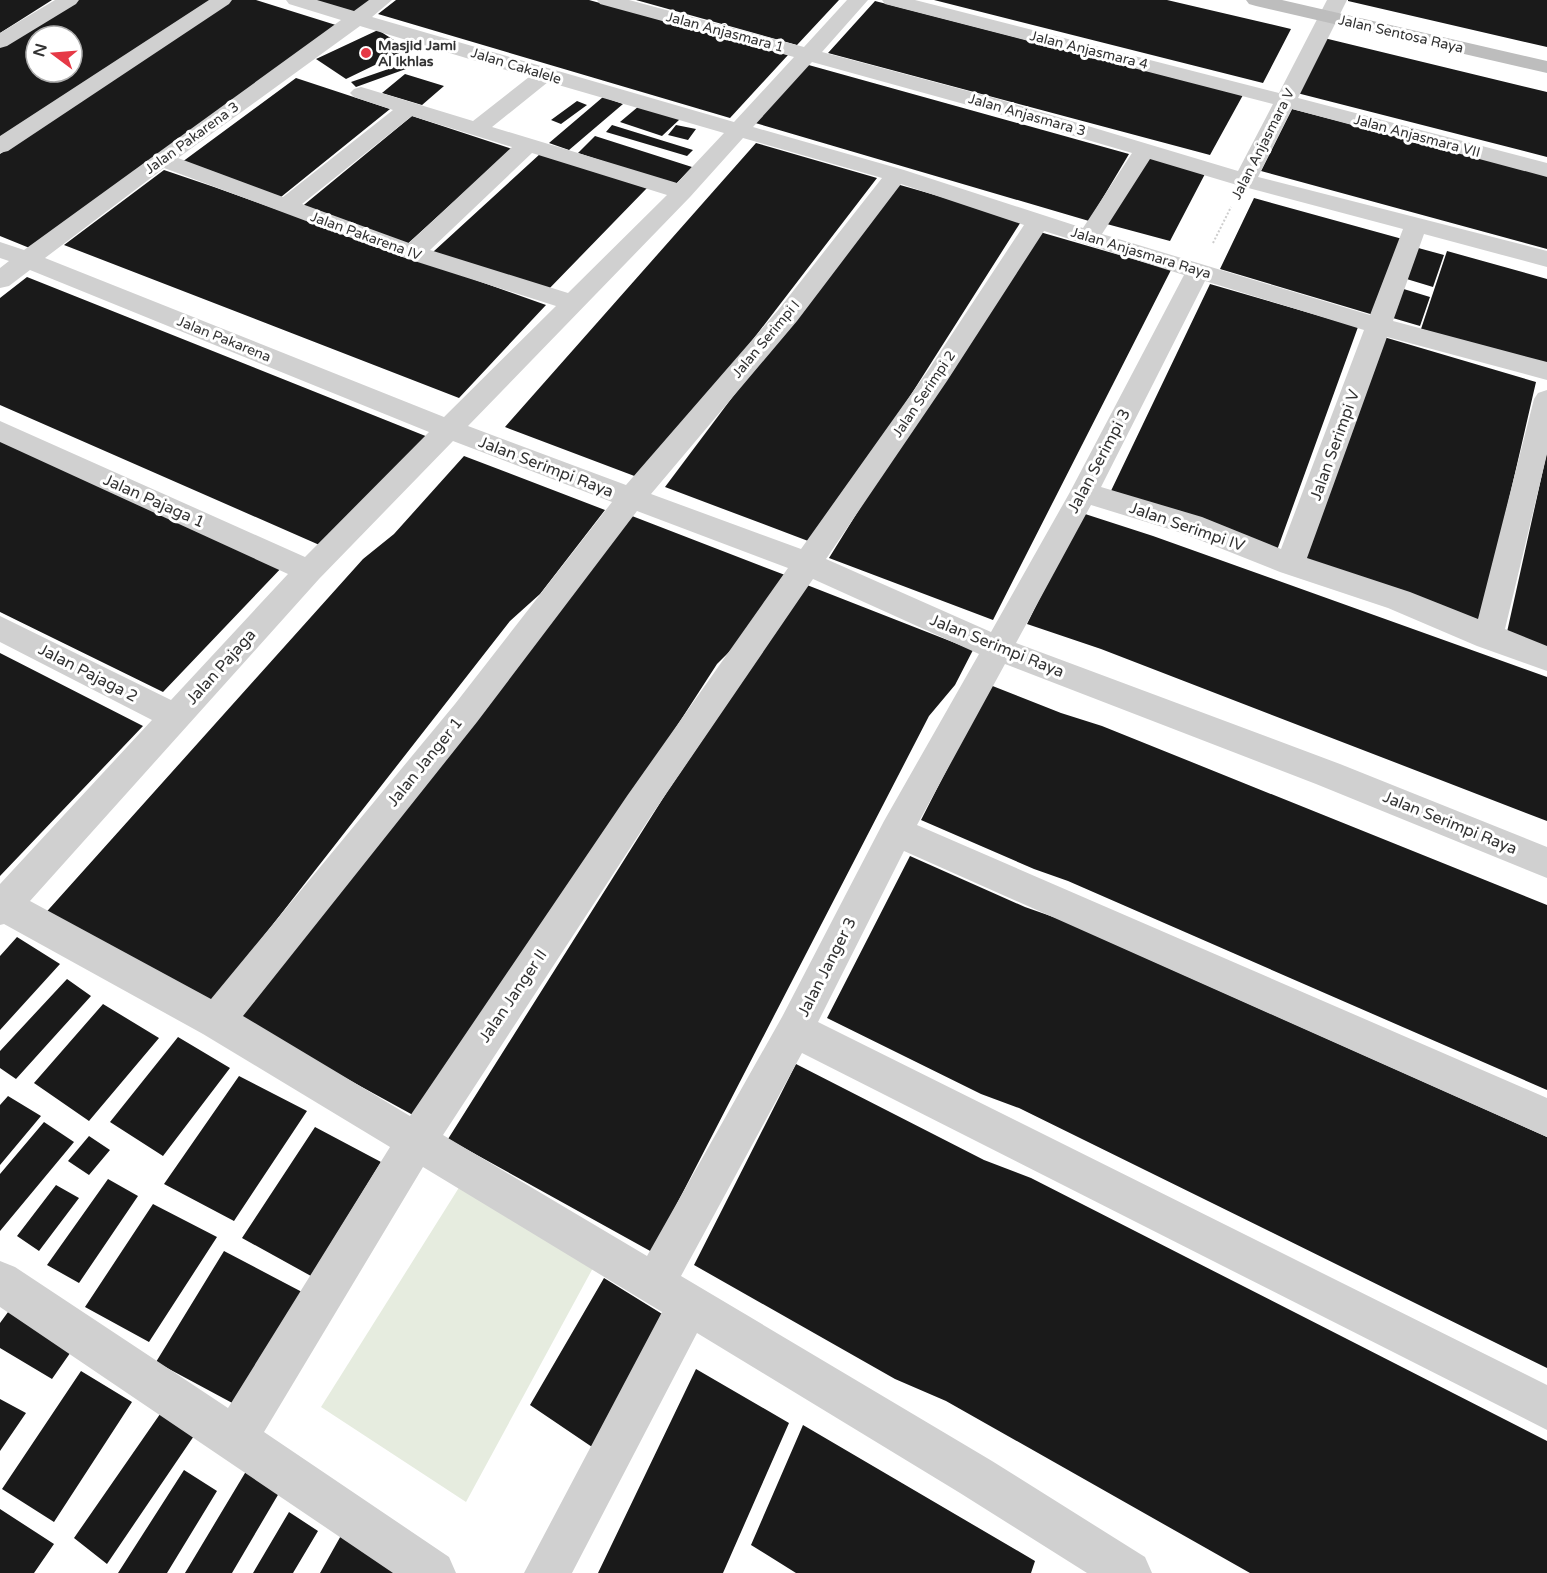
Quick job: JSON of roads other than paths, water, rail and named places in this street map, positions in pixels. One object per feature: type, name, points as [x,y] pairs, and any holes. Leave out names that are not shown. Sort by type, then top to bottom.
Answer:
[{"type":"main road","name":"Jalan Sentosa Raya","points":[[1256,0],[1332,9],[1547,67]]},
{"type":"street","points":[[0,42],[69,0]]},
{"type":"street","points":[[0,147],[222,0]]},
{"type":"street","name":"Jalan Cakalele","points":[[296,0],[545,75],[736,129]]},
{"type":"street","name":"Jalan Pakarena 3","points":[[0,280],[162,159],[382,0]]},
{"type":"street","name":"Jalan Anjasmara 1","points":[[607,0],[808,54]]},
{"type":"street","name":"Jalan Pajaga","points":[[1,906],[309,571],[682,192],[736,129],[858,0]]},
{"type":"street","name":"Jalan Anjasmara 4","points":[[892,0],[1286,101]]},
{"type":"street","name":"Jalan Anjasmara V","points":[[1245,180],[1332,9]]},
{"type":"street","name":"Jalan Anjasmara 3","points":[[808,54],[1245,180],[1547,259]]},
{"type":"street","points":[[477,129],[489,117],[545,75]]},
{"type":"street","points":[[361,93],[526,146],[682,192]]},
{"type":"street","name":"Jalan Anjasmara VII","points":[[1286,101],[1547,170]]},
{"type":"street","points":[[286,206],[408,108]]},
{"type":"street","name":"Jalan Anjasmara Raya","points":[[736,129],[896,175],[1038,222],[1379,326],[1547,371]]},
{"type":"street","points":[[412,253],[526,146]]},
{"type":"street","points":[[1089,236],[1145,150]]},
{"type":"street","name":"Jalan Pakarena IV","points":[[162,159],[412,253],[574,303]]},
{"type":"street","name":"Jalan Serimpi I","points":[[630,499],[788,315],[896,175]]},
{"type":"street","name":"Jalan Serimpi 2","points":[[806,563],[938,375],[1038,222]]},
{"type":"street","name":"Jalan Serimpi V","points":[[1290,564],[1416,225]]},
{"type":"street","name":"Jalan Pakarena","points":[[0,249],[448,429]]},
{"type":"street","name":"Jalan Serimpi 3","points":[[996,648],[1084,492],[1198,271]]},
{"type":"street","points":[[1488,636],[1547,399]]},
{"type":"street","name":"Jalan Serimpi Raya","points":[[448,429],[806,563],[996,648],[1328,774],[1547,863]]},
{"type":"street","name":"Jalan Pajaga 1","points":[[0,431],[309,571]]},
{"type":"street","name":"Jalan Serimpi IV","points":[[1084,492],[1192,525],[1290,564],[1399,600],[1547,659]]},
{"type":"street","name":"Jalan Janger 1","points":[[216,1021],[466,713],[630,499]]},
{"type":"street","name":"Jalan Janger II","points":[[235,1438],[416,1141],[639,806],[806,563]]},
{"type":"street","name":"Jalan Pajaga 2","points":[[0,628],[175,717]]},
{"type":"street","name":"Jalan Janger 3","points":[[547,1573],[671,1294],[795,1030],[896,832],[996,648]]},
{"type":"street","points":[[896,832],[1547,1118]]},
{"type":"street","points":[[1,906],[216,1021],[976,1477],[1129,1573]]},
{"type":"street","points":[[795,1030],[1547,1408]]},
{"type":"street","points":[[0,1282],[369,1527],[433,1573]]},
{"type":"place","name":"Masjid Jami Al Ikhlas","points":[[366,53]]}]
